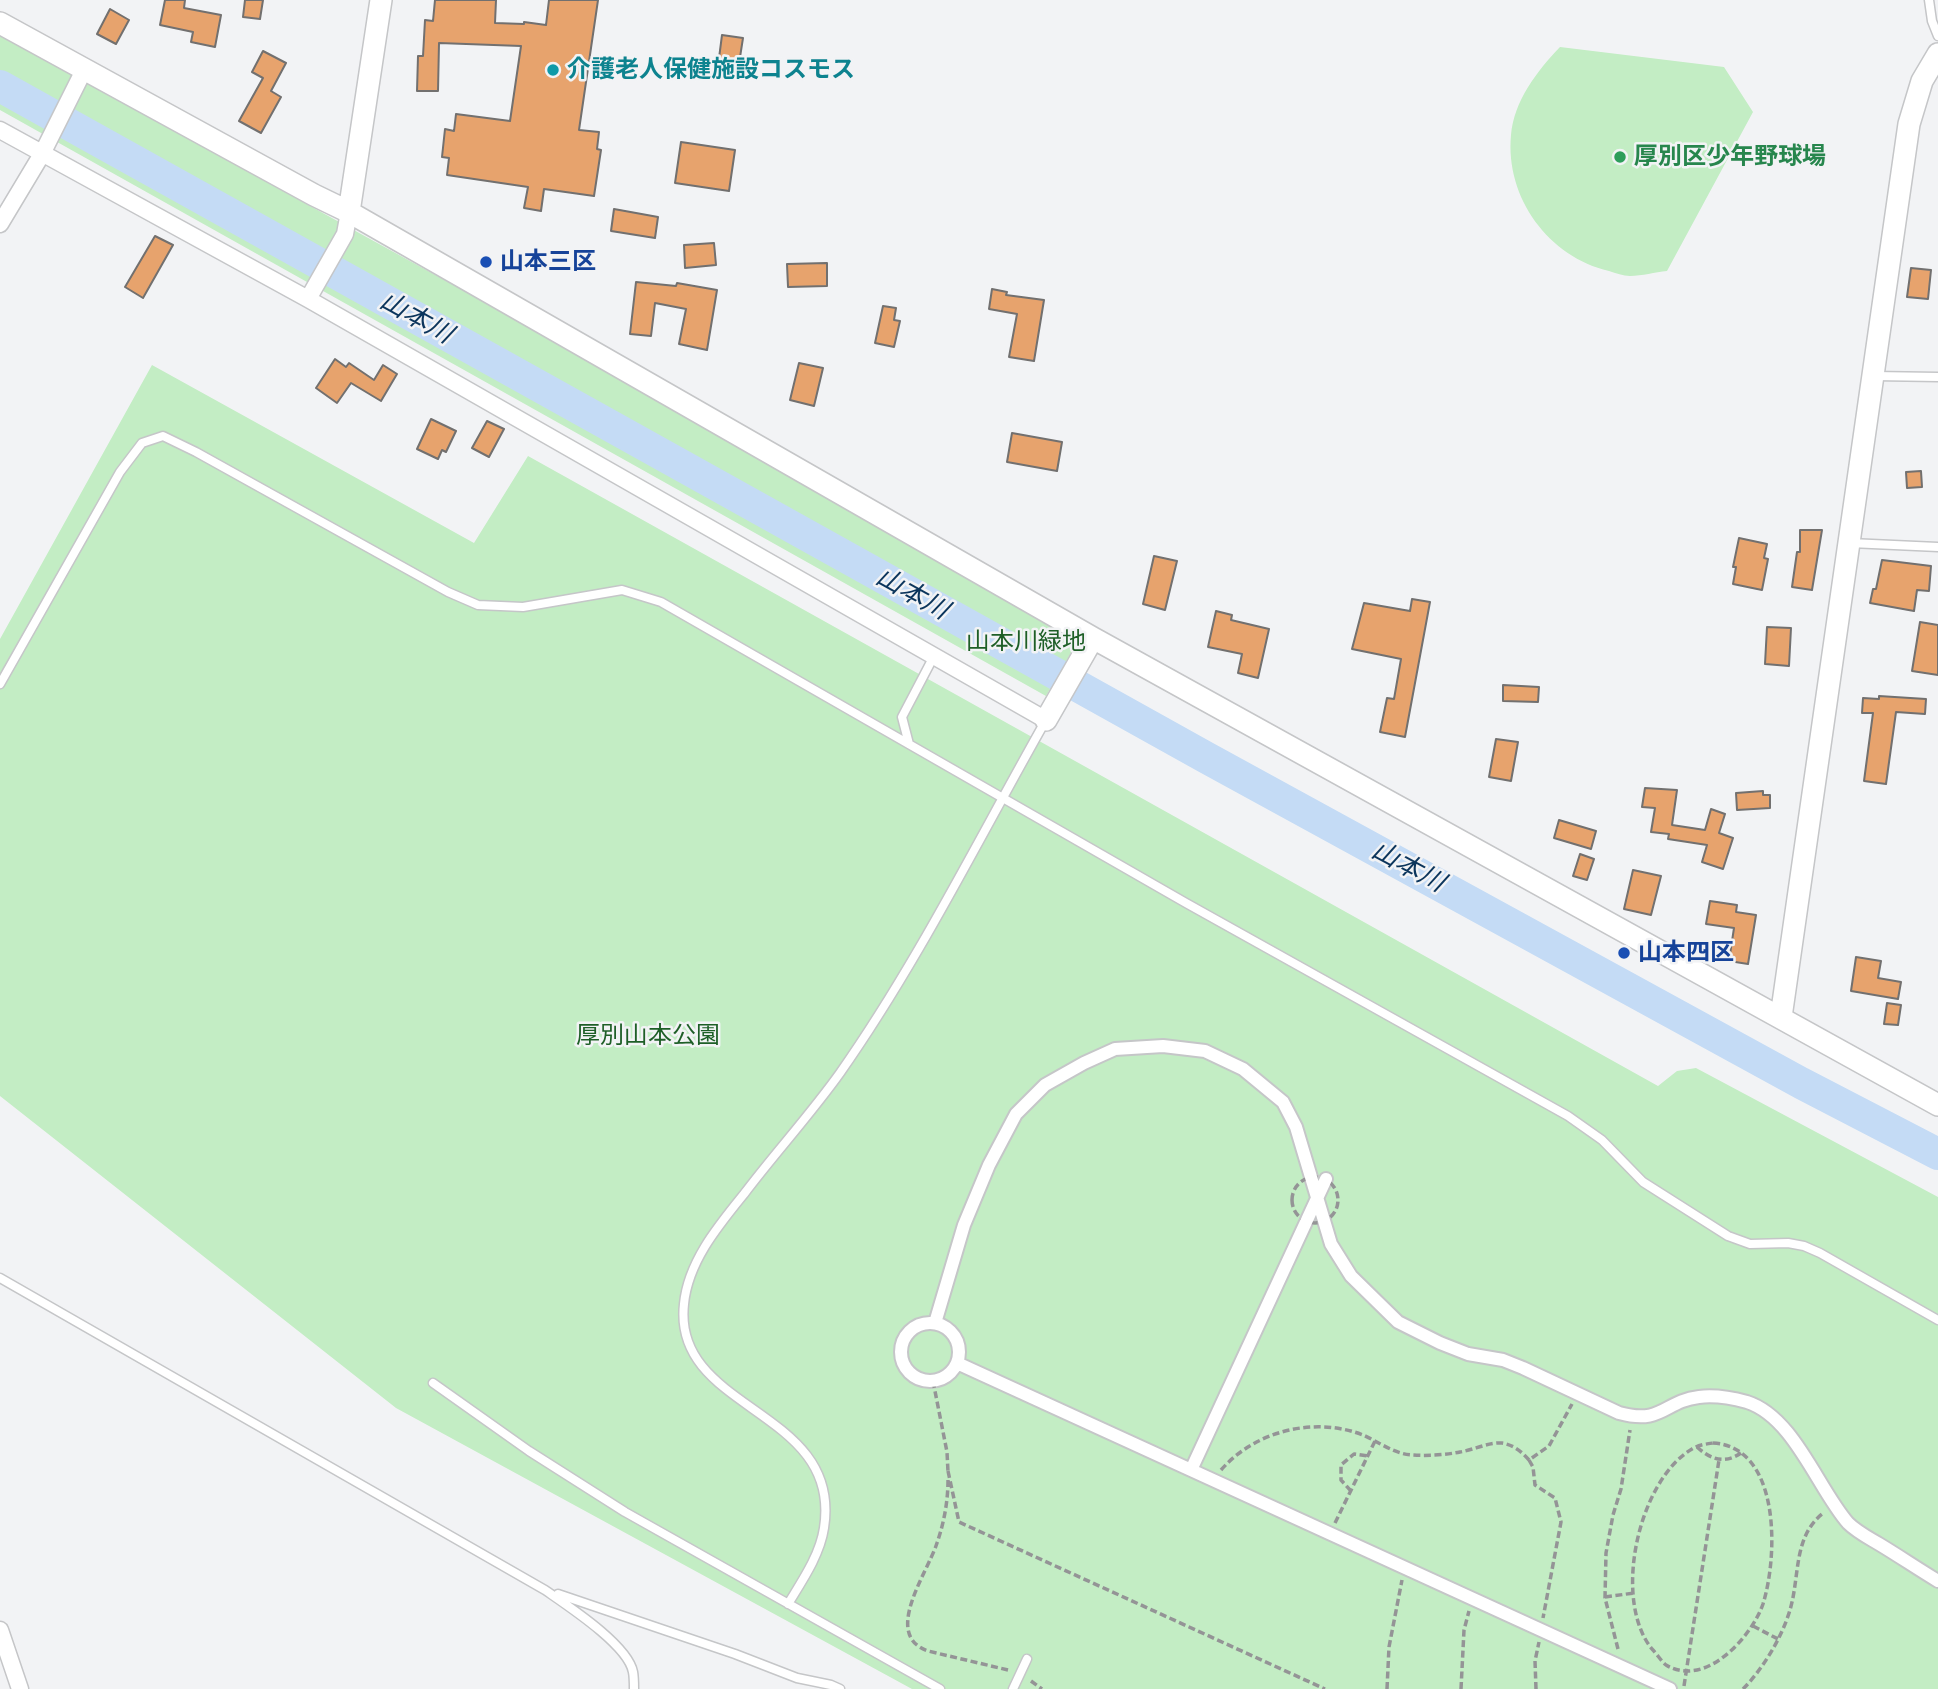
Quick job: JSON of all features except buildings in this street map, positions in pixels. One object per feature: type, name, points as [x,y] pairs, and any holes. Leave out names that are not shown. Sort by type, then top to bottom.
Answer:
[{"type":"street","points":[[311,294],[345,234],[381,0]]},
{"type":"street","points":[[0,23],[349,212],[1093,638],[1938,1105]]},
{"type":"street","points":[[1781,1017],[1909,124],[1922,81],[1938,54]]},
{"type":"street","points":[[0,224],[84,70]]},
{"type":"street","points":[[0,130],[44,147],[311,294],[934,656],[1050,713],[1093,638]]},
{"type":"street","points":[[935,1323],[964,1225],[990,1162],[1016,1114],[1045,1085],[1115,1049],[1163,1046],[1205,1051],[1243,1069],[1283,1102],[1296,1127],[1331,1244],[1351,1276],[1398,1322],[1468,1354],[1503,1360],[1633,1417],[1654,1416],[1698,1397],[1726,1398],[1750,1403],[1771,1417],[1788,1435],[1810,1462],[1850,1525],[1938,1581]]},
{"type":"street","points":[[1191,1470],[1326,1179]]},
{"type":"street","points":[[935,1323],[950,1331],[955,1338],[959,1355],[957,1363],[947,1375],[933,1381],[918,1379],[905,1367],[901,1349],[913,1329],[935,1323]]},
{"type":"street","points":[[957,1363],[1670,1689]]},
{"type":"street","points":[[0,1630],[20,1689]]},
{"type":"lane","points":[[1929,0],[1938,36]]},
{"type":"lane","points":[[1874,376],[1938,377]]},
{"type":"lane","points":[[0,684],[120,472],[142,443],[163,436],[448,592],[478,605],[523,607],[622,590],[661,602],[1186,903],[1568,1116],[1602,1140],[1643,1182],[1728,1236],[1750,1244],[1787,1243],[1820,1252],[1938,1320]]},
{"type":"lane","points":[[1847,543],[1938,547]]},
{"type":"lane","points":[[909,744],[902,717],[934,656]]},
{"type":"lane","points":[[788,1604],[805,1577],[824,1528],[824,1496],[820,1474],[793,1438],[716,1382],[697,1361],[686,1337],[683,1305],[691,1275],[710,1238],[839,1074],[918,950],[1050,713]]},
{"type":"lane","points":[[0,1279],[545,1590],[582,1616],[623,1651],[633,1671],[634,1689]]},
{"type":"lane","points":[[433,1383],[529,1451],[625,1511],[940,1689]]},
{"type":"lane","points":[[545,1590],[735,1654],[797,1678],[840,1689]]},
{"type":"lane","points":[[1013,1689],[1027,1659]]},
{"type":"path","points":[[933,1381],[947,1452],[948,1492],[937,1545],[911,1606],[907,1621],[909,1637],[916,1647],[1003,1668],[1042,1689]]},
{"type":"path","points":[[1529,1460],[1549,1446],[1561,1428],[1577,1393]]},
{"type":"path","points":[[1625,1669],[1605,1597],[1606,1553],[1621,1489],[1633,1417]]},
{"type":"path","points":[[1214,1481],[1236,1455],[1251,1445],[1298,1428],[1330,1428],[1360,1434],[1400,1452],[1416,1455],[1458,1453],[1502,1443],[1521,1452],[1533,1467],[1535,1485],[1555,1498],[1562,1522],[1535,1661],[1536,1689]]},
{"type":"path","points":[[1330,1534],[1375,1441]]},
{"type":"path","points":[[1713,1443],[1724,1444],[1741,1453],[1753,1464],[1763,1484],[1771,1515],[1772,1556],[1767,1590],[1753,1626],[1729,1657],[1700,1674],[1668,1667],[1647,1643],[1637,1615],[1634,1593],[1634,1558],[1645,1509],[1659,1481],[1674,1463],[1697,1447],[1713,1443]]},
{"type":"path","points":[[1697,1447],[1708,1457],[1719,1460],[1731,1460],[1741,1453]]},
{"type":"path","points":[[1351,1491],[1341,1480],[1341,1465],[1354,1454],[1368,1456]]},
{"type":"path","points":[[1683,1689],[1719,1460]]},
{"type":"path","points":[[948,1471],[959,1522],[1325,1689]]},
{"type":"path","points":[[1743,1689],[1778,1639],[1790,1609],[1805,1534],[1815,1520],[1835,1503]]},
{"type":"path","points":[[1387,1689],[1389,1647],[1405,1568]]},
{"type":"path","points":[[1605,1597],[1634,1593]]},
{"type":"path","points":[[1461,1689],[1464,1630],[1473,1599]]},
{"type":"path","points":[[1753,1626],[1778,1639]]},
{"type":"green space","name":"山本川緑地","points":[[0,35],[1083,632],[1046,696],[0,110]]},
{"type":"green space","name":"厚別区少年野球場","points":[[1560,47],[1724,67],[1753,112],[1667,271],[1627,276],[1587,264],[1550,238],[1535,221],[1524,202],[1515,181],[1511,158],[1513,122],[1528,87]]},
{"type":"green space","name":"厚別山本公園","points":[[152,365],[474,543],[528,456],[1658,1086],[1677,1071],[1696,1068],[1938,1197],[1938,1689],[912,1689],[396,1408],[0,1096],[0,639]]},
{"type":"waterway","name":"山本川","points":[[0,86],[1207,758],[1801,1083],[1938,1154]]},
{"type":"place","name":"介護老人保健施設コスモス","points":[[553,70]]},
{"type":"place","name":"厚別区少年野球場","points":[[1620,157]]},
{"type":"place","name":"山本三区","points":[[486,262]]},
{"type":"place","name":"山本四区","points":[[1624,953]]}]
